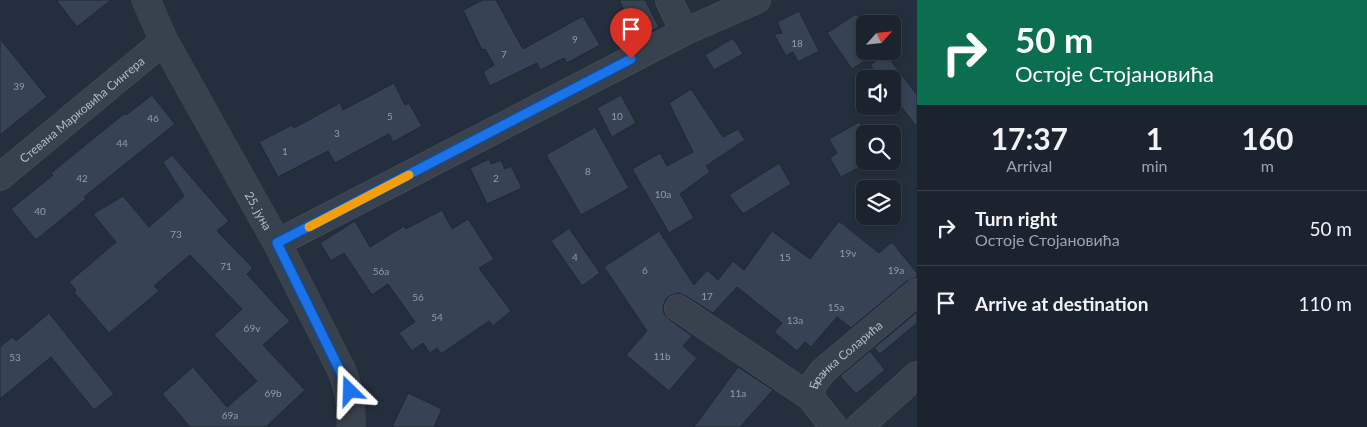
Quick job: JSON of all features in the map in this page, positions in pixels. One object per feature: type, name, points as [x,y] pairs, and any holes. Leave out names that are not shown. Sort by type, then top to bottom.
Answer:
[{"type":"street","name":"25. јуна","points":[[146,0],[164,41],[277,243],[342,371],[350,391],[352,408],[350,427]]},
{"type":"street","points":[[670,0],[684,32]]},
{"type":"street","points":[[277,243],[684,32],[757,0]]},
{"type":"street","name":"Стевана Марковића Сингера","points":[[0,177],[164,41]]},
{"type":"street","name":"Бранка Соларића","points":[[834,427],[810,396],[814,383],[822,371],[917,292]]},
{"type":"street","points":[[678,308],[810,396]]},
{"type":"street","points":[[859,427],[917,375]]},
{"type":"building","points":[[56,0],[111,0],[77,27]]},
{"type":"building","points":[[483,0],[496,0],[523,49],[583,16],[600,45],[567,63],[564,58],[540,70],[537,63],[490,86],[483,72],[494,65],[485,49],[482,50],[463,10]]},
{"type":"building","points":[[619,0],[645,0],[659,27],[637,38]]},
{"type":"building","points":[[799,11],[819,51],[798,62],[793,52],[786,56],[774,34],[782,33],[777,22]]},
{"type":"building","points":[[856,14],[856,60],[865,61],[852,69],[827,33]]},
{"type":"building","points":[[733,38],[743,54],[714,70],[705,55]]},
{"type":"building","points":[[0,39],[47,97],[0,135]]},
{"type":"building","points":[[877,60],[891,60],[898,70],[874,70],[870,65]]},
{"type":"building","points":[[901,74],[917,95],[917,127],[901,107]]},
{"type":"building","points":[[394,83],[405,105],[409,103],[422,126],[393,142],[389,134],[335,163],[328,151],[278,177],[259,142],[292,125],[294,128],[340,103],[343,110]]},
{"type":"building","points":[[691,89],[723,137],[738,129],[745,140],[706,166],[710,172],[680,194],[694,218],[669,233],[632,169],[660,153],[667,166],[693,152],[669,103]]},
{"type":"building","points":[[152,95],[175,124],[84,197],[86,199],[36,240],[11,209],[53,175],[51,173],[125,113],[126,115]]},
{"type":"building","points":[[621,95],[636,123],[612,137],[597,108]]},
{"type":"building","points":[[859,122],[861,125],[856,125],[856,169],[841,177],[830,158],[837,153],[829,139]]},
{"type":"building","points":[[595,127],[629,188],[581,215],[546,155]]},
{"type":"building","points":[[172,155],[229,221],[217,231],[253,268],[247,274],[290,321],[263,345],[305,390],[266,427],[190,427],[162,394],[193,367],[227,407],[257,381],[214,335],[242,309],[190,255],[154,286],[159,291],[109,333],[74,292],[76,290],[69,282],[116,242],[93,214],[123,196],[149,227],[184,196],[163,162]]},
{"type":"building","points":[[489,159],[491,164],[501,160],[505,169],[511,166],[522,188],[487,204],[470,168]]},
{"type":"building","points":[[779,163],[791,184],[743,214],[729,195]]},
{"type":"building","points":[[442,210],[452,229],[468,219],[494,259],[479,268],[511,311],[493,326],[489,321],[441,354],[437,348],[430,353],[423,343],[412,351],[399,333],[415,322],[388,284],[372,295],[344,253],[331,261],[320,243],[355,221],[370,247],[404,226],[406,229]]},
{"type":"building","points":[[839,221],[879,253],[892,242],[917,273],[917,277],[907,281],[851,328],[837,317],[811,347],[805,342],[797,351],[774,332],[782,323],[737,287],[713,313],[679,293],[671,295],[666,299],[663,306],[664,314],[692,336],[683,346],[697,358],[669,391],[626,355],[647,331],[604,267],[659,231],[694,285],[707,270],[718,280],[733,261],[744,270],[772,231],[810,259]]},
{"type":"building","points":[[569,228],[600,273],[582,286],[551,241]]},
{"type":"building","points":[[917,312],[917,323],[880,354],[874,348]]},
{"type":"building","points":[[49,313],[114,394],[94,410],[51,357],[0,399],[0,347],[12,337],[16,341]]},
{"type":"building","points":[[870,351],[885,370],[856,394],[840,376]]},
{"type":"building","points":[[738,367],[773,390],[740,427],[694,427]]},
{"type":"building","points":[[408,393],[442,409],[434,427],[392,427]]},
{"type":"slow traffic","points":[[309,227],[409,175]]},
{"type":"route","points":[[350,391],[342,371],[277,243],[631,59]]}]
